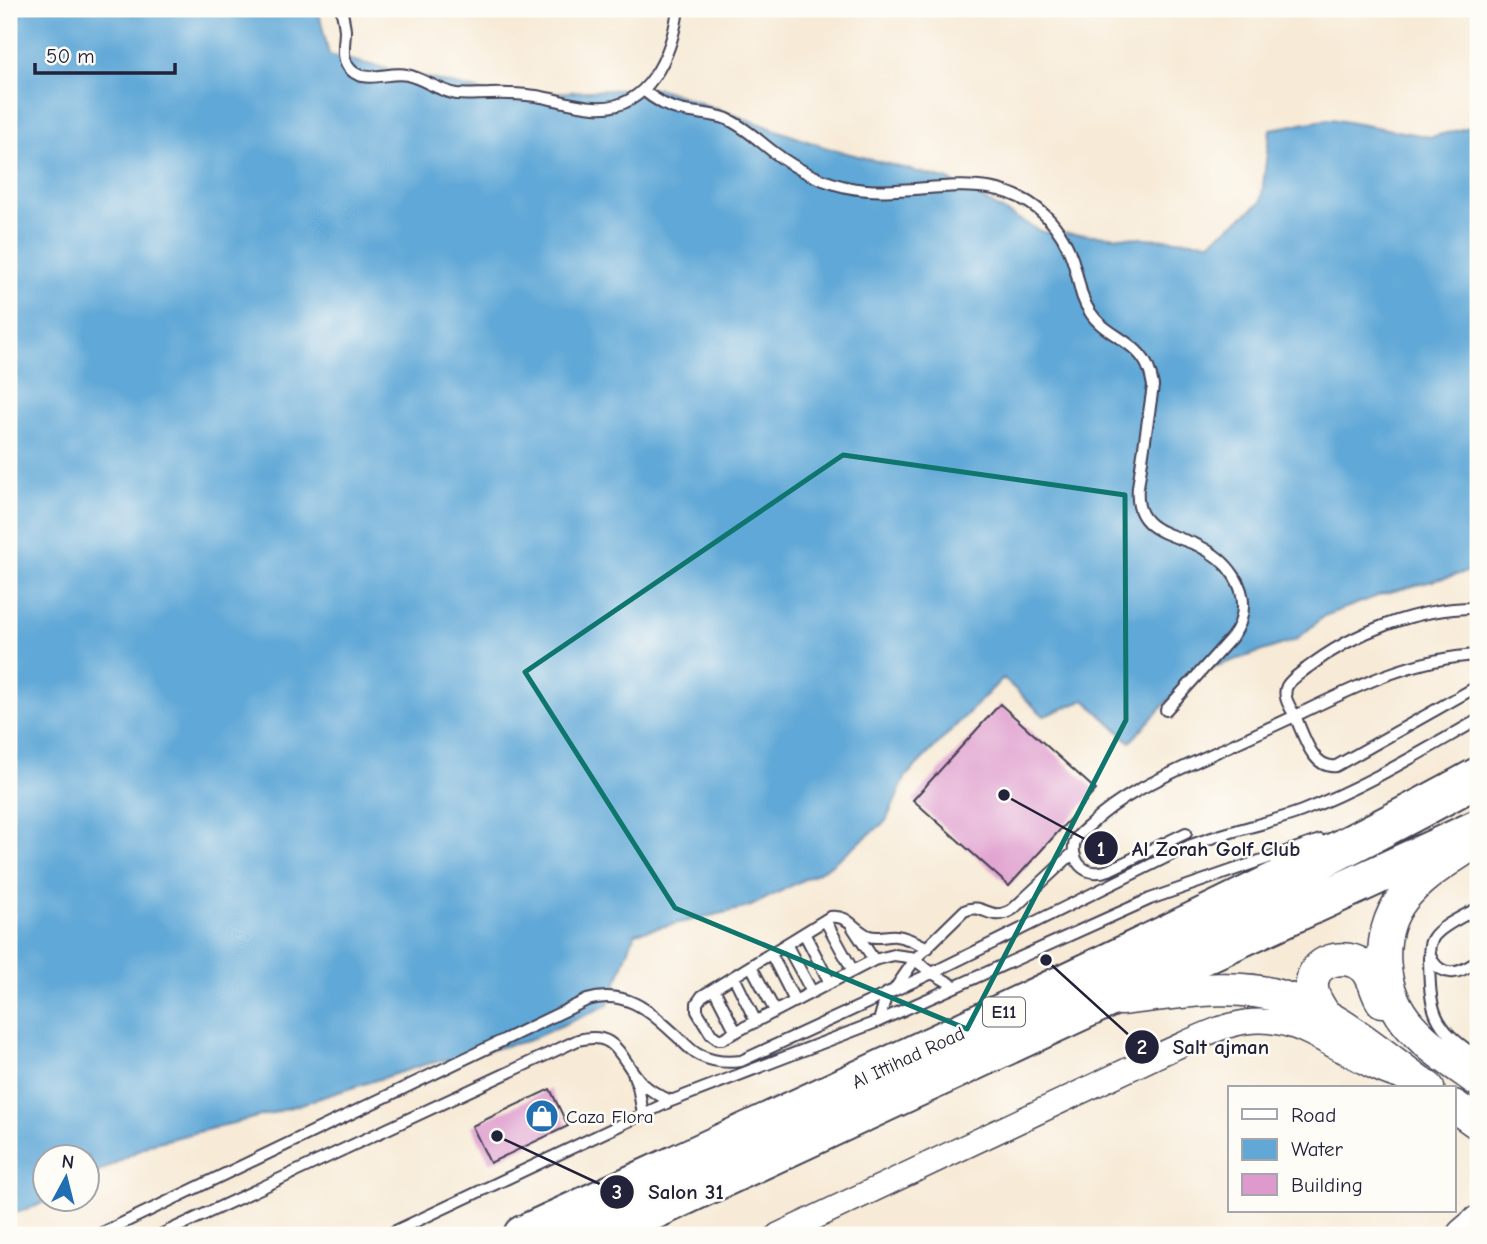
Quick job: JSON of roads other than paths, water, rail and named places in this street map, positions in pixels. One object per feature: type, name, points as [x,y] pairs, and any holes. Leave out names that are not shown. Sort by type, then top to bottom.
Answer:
[{"type":"highway","name":"Al Ittihad Road","points":[[523,1235],[1031,1000],[1330,856],[1478,776]]},
{"type":"highway","name":"Al Ittihad Road","points":[[600,1235],[1478,829]]},
{"type":"street","points":[[1478,840],[1422,878],[1402,899],[1390,921],[1384,950],[1384,970],[1402,1016],[1423,1040],[1478,1080]]},
{"type":"street","points":[[1325,1016],[1311,990],[1312,982],[1323,965],[1344,958],[1357,962],[1368,971],[1379,997],[1393,1012],[1402,1016]]},
{"type":"street","points":[[1102,1001],[1205,990],[1280,996],[1325,1016],[1423,1085]]},
{"type":"street","points":[[778,1235],[1161,1054],[1236,1023],[1279,1023],[1299,1029],[1378,1069],[1423,1085]]},
{"type":"street","points":[[1463,1235],[1478,1222]]},
{"type":"lane","points":[[341,9],[345,29],[344,59],[356,74],[366,76],[398,73],[456,94],[525,95],[596,108],[621,103],[643,90],[660,68],[668,51],[678,9]]},
{"type":"lane","points":[[643,90],[665,106],[709,114],[739,125],[789,162],[826,181],[846,187],[887,191],[961,186],[992,188],[1035,207],[1057,229],[1071,255],[1082,300],[1091,314],[1101,327],[1129,344],[1141,355],[1149,370],[1153,386],[1138,486],[1140,511],[1157,529],[1199,546],[1226,564],[1241,591],[1243,607],[1240,623],[1232,637],[1166,710]]},
{"type":"lane","points":[[1478,607],[1429,613],[1366,633],[1328,653],[1289,683],[1285,694],[1318,762],[1330,767],[1478,686]]},
{"type":"lane","points":[[1186,833],[1100,873],[1082,867],[1074,852],[1076,839],[1105,811],[1152,782],[1386,675],[1436,661],[1478,655]]},
{"type":"lane","points":[[887,993],[932,974],[1189,846],[1230,831],[1300,812],[1331,799],[1478,720]]},
{"type":"lane","points":[[1358,828],[1420,809]]},
{"type":"lane","points":[[387,1235],[671,1101],[879,1021],[1150,899],[1333,836]]},
{"type":"lane","points":[[98,1235],[596,997],[617,997],[636,1004],[696,1054],[730,1063],[752,1057],[894,990],[915,959],[964,911],[977,907],[997,915],[1006,913],[1074,852]]},
{"type":"lane","points":[[1478,908],[1433,936],[1429,953],[1430,991],[1438,1020],[1458,1044],[1478,1057]]},
{"type":"lane","points":[[928,948],[893,935],[871,936],[848,920],[836,916],[825,920],[699,999],[697,1011],[714,1037],[722,1039],[874,960],[894,955],[915,959],[932,974],[955,986]]},
{"type":"lane","points":[[825,920],[853,971]]},
{"type":"lane","points":[[848,920],[874,960]]},
{"type":"lane","points":[[804,933],[830,983]]},
{"type":"lane","points":[[786,944],[812,992]]},
{"type":"lane","points":[[1429,953],[1438,968],[1446,972],[1463,970],[1478,961]]},
{"type":"lane","points":[[771,954],[795,1001]]},
{"type":"lane","points":[[751,966],[775,1012]]},
{"type":"lane","points":[[734,977],[756,1022]]},
{"type":"lane","points":[[714,989],[736,1032]]},
{"type":"lane","points":[[879,1021],[887,993]]},
{"type":"lane","points":[[160,1235],[578,1040],[592,1037],[606,1040],[617,1049],[642,1083],[657,1095],[671,1101]]},
{"type":"lane","points":[[630,1067],[638,1086],[643,1114]]},
{"type":"water","points":[[9,9],[107,9],[114,13],[128,9],[318,9],[329,55],[498,95],[658,88],[824,147],[948,180],[1042,232],[1210,242],[1261,202],[1270,129],[1331,119],[1431,137],[1478,125],[1478,569],[1383,594],[1324,616],[1296,640],[1192,674],[1130,742],[1085,700],[1044,716],[1003,678],[906,776],[886,821],[827,868],[749,907],[635,933],[608,1005],[527,1041],[423,1065],[273,1113],[150,1144],[102,1170],[102,1142],[32,1142],[32,1207],[9,1215]]},
{"type":"place","name":"Al Zorah Golf Club","points":[[1004,795]]},
{"type":"place","name":"Salt ajman","points":[[1046,960]]},
{"type":"place","name":"Caza Flora","points":[[542,1116]]},
{"type":"place","name":"Salon 31","points":[[497,1136]]}]
